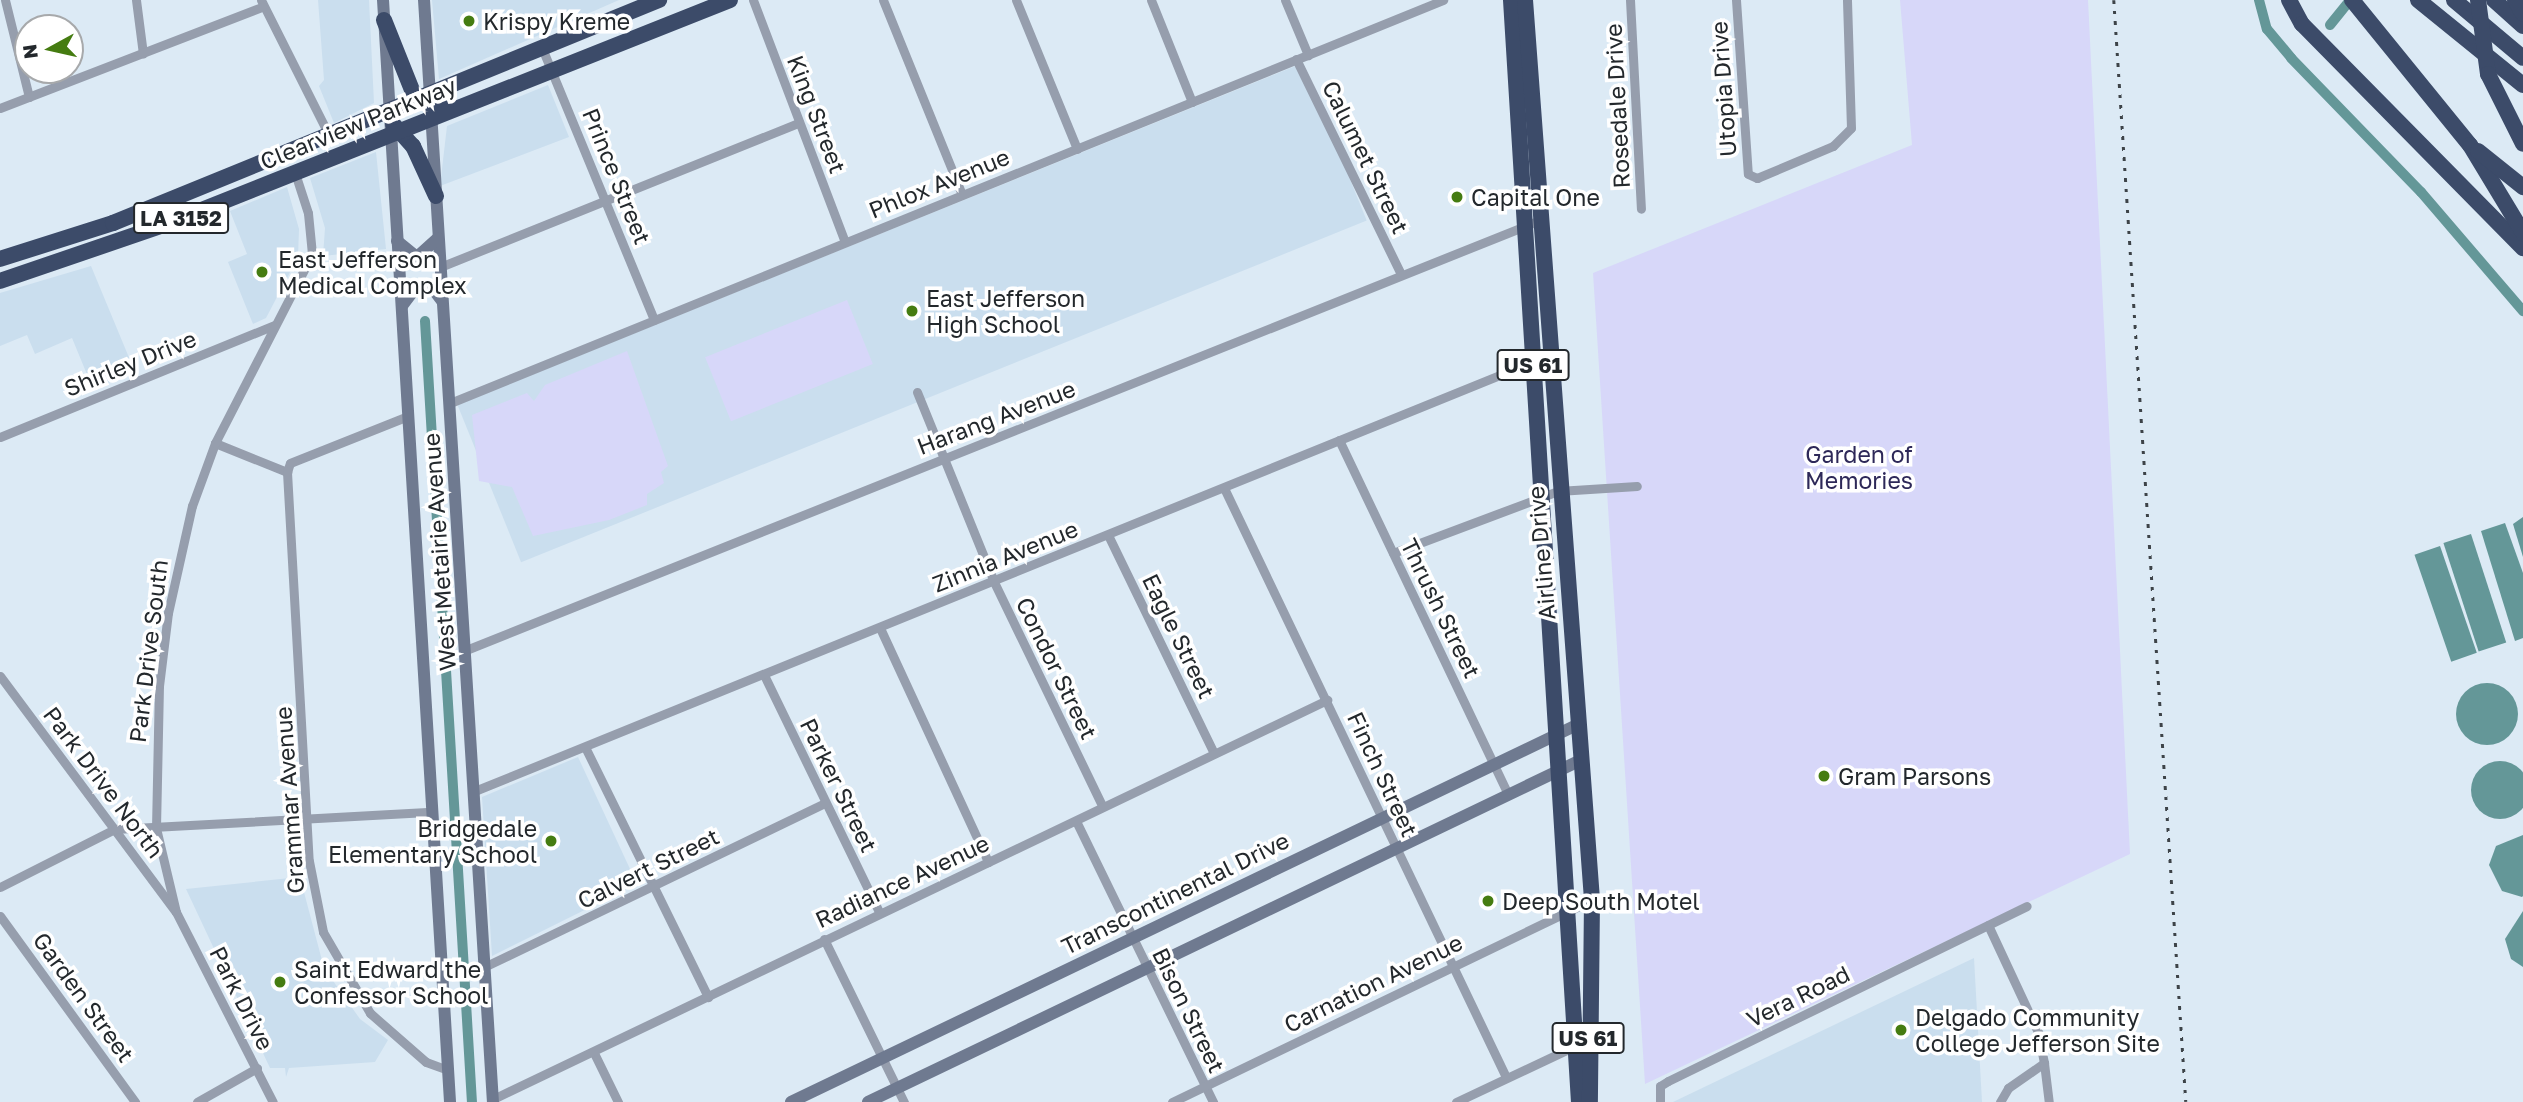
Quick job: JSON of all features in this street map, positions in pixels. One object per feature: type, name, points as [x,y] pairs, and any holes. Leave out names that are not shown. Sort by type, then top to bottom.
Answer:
[{"type":"highway","name":"Clearview Parkway","points":[[0,281],[295,173],[542,48],[659,0]]},
{"type":"highway","name":"Clearview Parkway","points":[[0,259],[113,223],[366,120],[393,124],[427,105],[457,108],[730,0]]},
{"type":"highway","name":"Airline Drive","points":[[1510,0],[1532,221]]},
{"type":"highway","name":"Airline Drive","points":[[1525,0],[1532,221],[1541,366],[1541,497],[1560,730],[1569,909],[1590,1102]]},
{"type":"highway","points":[[2289,0],[2302,24],[2523,247]]},
{"type":"highway","points":[[2352,0],[2470,145],[2523,233]]},
{"type":"highway","points":[[2418,0],[2523,85]]},
{"type":"highway","points":[[2455,0],[2523,58]]},
{"type":"highway","points":[[2478,0],[2488,74],[2500,103],[2523,144]]},
{"type":"highway","points":[[2494,0],[2523,26]]},
{"type":"highway","points":[[2515,0],[2523,14]]},
{"type":"highway","points":[[631,11],[642,35]]},
{"type":"highway","points":[[384,20],[427,105]]},
{"type":"highway","points":[[393,124],[436,196]]},
{"type":"highway","points":[[2470,145],[2523,187]]},
{"type":"highway","points":[[256,188],[259,174],[292,161],[295,148]]},
{"type":"highway","name":"Airline Drive","points":[[1541,366],[1558,491],[1583,759],[1592,900],[1579,1102]]},
{"type":"main road","name":"West Metairie Avenue","points":[[383,0],[393,124],[397,240],[450,1102]]},
{"type":"main road","name":"West Metairie Avenue","points":[[423,2],[427,105],[436,196],[477,790],[493,1100]]},
{"type":"main road","points":[[397,240],[417,257],[438,238]]},
{"type":"main road","points":[[401,308],[418,285],[433,289],[442,302]]},
{"type":"main road","name":"Transcontinental Drive","points":[[791,1102],[1560,730],[1579,724]]},
{"type":"main road","points":[[868,1102],[1507,793],[1583,759]]},
{"type":"street","points":[[5,0],[29,97]]},
{"type":"street","points":[[136,0],[144,54]]},
{"type":"street","name":"King Street","points":[[753,0],[845,242]]},
{"type":"street","points":[[883,0],[962,195]]},
{"type":"street","points":[[1016,0],[1077,149]]},
{"type":"street","points":[[1151,0],[1192,102]]},
{"type":"street","name":"Calumet Street","points":[[1285,0],[1308,55]]},
{"type":"street","name":"Phlox Avenue","points":[[450,402],[1296,60],[1419,4],[1443,0]]},
{"type":"street","name":"Rosedale Drive","points":[[1630,0],[1641,209]]},
{"type":"street","name":"Utopia Drive","points":[[1736,0],[1748,174],[1770,175],[1839,142],[1851,128],[1847,0]]},
{"type":"street","points":[[0,108],[144,54],[262,3],[329,135]]},
{"type":"street","name":"Prince Street","points":[[542,48],[607,200],[654,320]]},
{"type":"street","name":"Calumet Street","points":[[1296,60],[1400,272]]},
{"type":"street","points":[[440,267],[799,123]]},
{"type":"street","name":"Park Drive South","points":[[176,912],[156,828],[159,685],[168,614],[189,517],[215,443],[312,254],[308,213],[295,173]]},
{"type":"street","name":"Harang Avenue","points":[[466,650],[1532,221]]},
{"type":"street","name":"Shirley Drive","points":[[0,437],[274,325]]},
{"type":"street","name":"Zinnia Avenue","points":[[477,790],[1339,440],[1541,366]]},
{"type":"street","name":"Condor Street","points":[[917,392],[994,582],[1101,803]]},
{"type":"street","points":[[215,443],[287,472],[290,463],[408,416]]},
{"type":"street","name":"Thrush Street","points":[[1339,440],[1507,793]]},
{"type":"street","name":"Grammar Avenue","points":[[287,472],[307,819],[318,910],[353,992],[399,1042],[448,1070]]},
{"type":"street","points":[[1393,554],[1558,491],[1637,486]]},
{"type":"street","name":"Finch Street","points":[[1224,488],[1506,1077]]},
{"type":"street","name":"Eagle Street","points":[[1108,536],[1214,753]]},
{"type":"street","points":[[880,628],[988,862]]},
{"type":"street","name":"Parker Street","points":[[764,675],[879,912]]},
{"type":"street","name":"Park Drive North","points":[[0,676],[176,912]]},
{"type":"street","name":"Radiance Avenue","points":[[493,1100],[708,998],[879,912],[1076,821],[1101,803],[1327,700]]},
{"type":"street","points":[[585,747],[708,998]]},
{"type":"street","name":"Calvert Street","points":[[486,966],[825,803]]},
{"type":"street","points":[[0,887],[115,829],[432,812]]},
{"type":"street","name":"Bison Street","points":[[1076,821],[1213,1102]]},
{"type":"street","name":"Carnation Avenue","points":[[1172,1102],[1592,900]]},
{"type":"street","points":[[2027,906],[1988,925],[2038,1032],[2049,1102]]},
{"type":"street","name":"Park Drive","points":[[176,912],[273,1102]]},
{"type":"street","name":"Garden Street","points":[[0,916],[135,1102]]},
{"type":"street","name":"Vera Road","points":[[1660,1102],[1660,1086],[1668,1081],[1988,925]]},
{"type":"street","points":[[824,939],[904,1102]]},
{"type":"street","points":[[1456,1102],[1582,1044]]},
{"type":"street","points":[[594,1053],[618,1102]]},
{"type":"street","points":[[2000,1102],[2008,1088],[2044,1063]]},
{"type":"street","points":[[197,1102],[257,1068]]},
{"type":"shaded area","points":[[318,0],[369,0],[374,103],[334,123],[319,86],[324,80]]},
{"type":"shaded area","points":[[432,0],[619,0],[439,79]]},
{"type":"shaded area","name":"East Jefferson High School","points":[[1303,63],[1367,221],[521,562],[457,405]]},
{"type":"shaded area","points":[[548,85],[569,137],[440,186],[447,126]]},
{"type":"shaded area","points":[[376,152],[386,249],[323,256],[325,228],[310,178]]},
{"type":"shaded area","points":[[287,187],[299,229],[298,257],[266,318],[253,324],[228,262],[247,254],[230,211]]},
{"type":"shaded area","points":[[91,266],[135,372],[93,389],[72,338],[35,354],[27,335],[0,346],[0,293]]},
{"type":"shaded area","points":[[2523,517],[2523,557],[2513,524]]},
{"type":"shaded area","points":[[2505,523],[2523,573],[2523,638],[2515,641],[2481,531]]},
{"type":"shaded area","points":[[2471,534],[2506,642],[2479,651],[2443,543]]},
{"type":"shaded area","points":[[2440,546],[2477,653],[2451,662],[2414,555]]},
{"type":"shaded area","points":[[2487,683],[2509,692],[2518,714],[2509,736],[2487,745],[2465,736],[2456,714],[2465,692]]},
{"type":"shaded area","name":"Bridgedale Elementary School","points":[[578,757],[637,884],[492,956],[482,797]]},
{"type":"shaded area","points":[[2494,761],[2506,761],[2521,769],[2529,784],[2529,796],[2521,811],[2506,819],[2494,819],[2479,811],[2471,796],[2471,784],[2479,769]]},
{"type":"shaded area","points":[[2523,835],[2522,897],[2502,891],[2489,865],[2496,846]]},
{"type":"shaded area","name":"Saint Edward the Confessor School","points":[[300,877],[324,968],[360,1019],[388,1040],[375,1062],[289,1068],[286,1077],[285,1068],[270,1068],[186,889]]},
{"type":"shaded area","points":[[2523,911],[2523,967],[2511,959],[2505,939]]},
{"type":"shaded area","name":"Delgado Community College Jefferson Site","points":[[1974,958],[1982,1102],[1673,1102]]},
{"type":"green space","name":"Garden of Memories","points":[[1900,0],[2088,0],[2130,854],[1645,1084],[1593,273],[1912,145]]},
{"type":"green space","points":[[847,300],[873,364],[731,421],[705,357]]},
{"type":"green space","points":[[627,351],[668,466],[661,472],[664,483],[647,494],[647,505],[609,520],[533,536],[512,487],[479,481],[472,415],[527,393],[534,401],[545,385]]},
{"type":"waterway","points":[[2259,0],[2267,29],[2291,58],[2421,192],[2523,311]]},
{"type":"waterway","points":[[2330,25],[2350,0]]},
{"type":"waterway","points":[[425,321],[472,1102]]},
{"type":"railway","points":[[2114,0],[2186,1102]]},
{"type":"place","name":"Krispy Kreme","points":[[469,21]]},
{"type":"place","name":"Capital One","points":[[1457,197]]},
{"type":"place","name":"East Jefferson Medical Complex","points":[[262,272]]},
{"type":"place","name":"East Jefferson High School","points":[[912,311]]},
{"type":"place","name":"Gram Parsons","points":[[1824,776]]},
{"type":"place","name":"Bridgedale Elementary School","points":[[551,841]]},
{"type":"place","name":"Deep South Motel","points":[[1488,901]]},
{"type":"place","name":"Saint Edward the Confessor School","points":[[280,982]]},
{"type":"place","name":"Delgado Community College Jefferson Site","points":[[1901,1030]]}]
